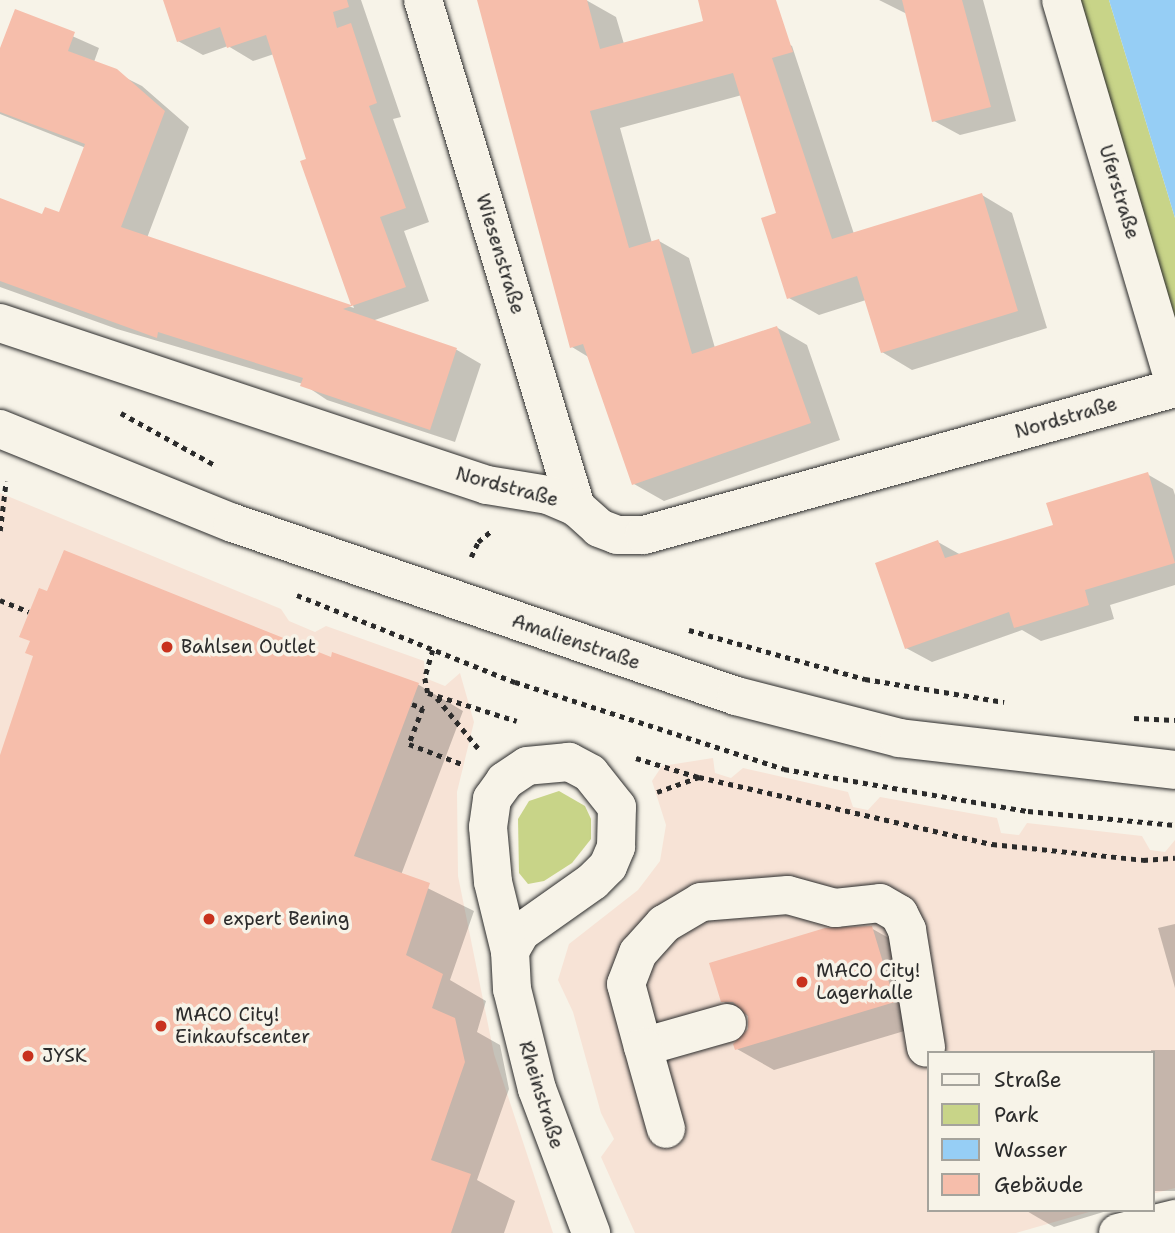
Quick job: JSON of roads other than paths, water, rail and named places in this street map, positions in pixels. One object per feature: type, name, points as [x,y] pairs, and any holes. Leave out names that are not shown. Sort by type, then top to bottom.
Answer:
[{"type":"street","name":"Wiesenstraße","points":[[423,0],[576,507]]},
{"type":"street","name":"Uferstraße","points":[[1062,0],[1175,386]]},
{"type":"street","name":"Nordstraße","points":[[0,323],[487,485],[548,495],[576,507],[599,528],[617,535],[644,535],[1175,386]]},
{"type":"street","name":"Amalienstraße","points":[[0,429],[311,551],[736,696],[887,735],[1175,770]]},
{"type":"street","name":"Rheinstraße","points":[[510,951],[521,932],[608,866],[619,828],[617,807],[590,773],[569,762],[527,766],[505,781],[492,799],[488,827],[494,882],[510,951],[512,989],[537,1089],[592,1233]]},
{"type":"street","points":[[666,1129],[626,984],[638,953],[664,924],[701,902],[789,895],[835,908],[880,903],[899,914],[907,930],[926,1047]]},
{"type":"street","points":[[643,1047],[727,1023]]},
{"type":"street","points":[[1118,1233],[1175,1219]]},
{"type":"water","points":[[1109,0],[1175,0],[1175,218]]},
{"type":"place","name":"Bahlsen Outlet","points":[[167,647]]},
{"type":"place","name":"expert Bening","points":[[209,919]]},
{"type":"place","name":"MACO City! Lagerhalle","points":[[802,982]]},
{"type":"place","name":"MACO City! Einkaufscenter","points":[[161,1026]]},
{"type":"place","name":"JYSK","points":[[28,1056]]}]
